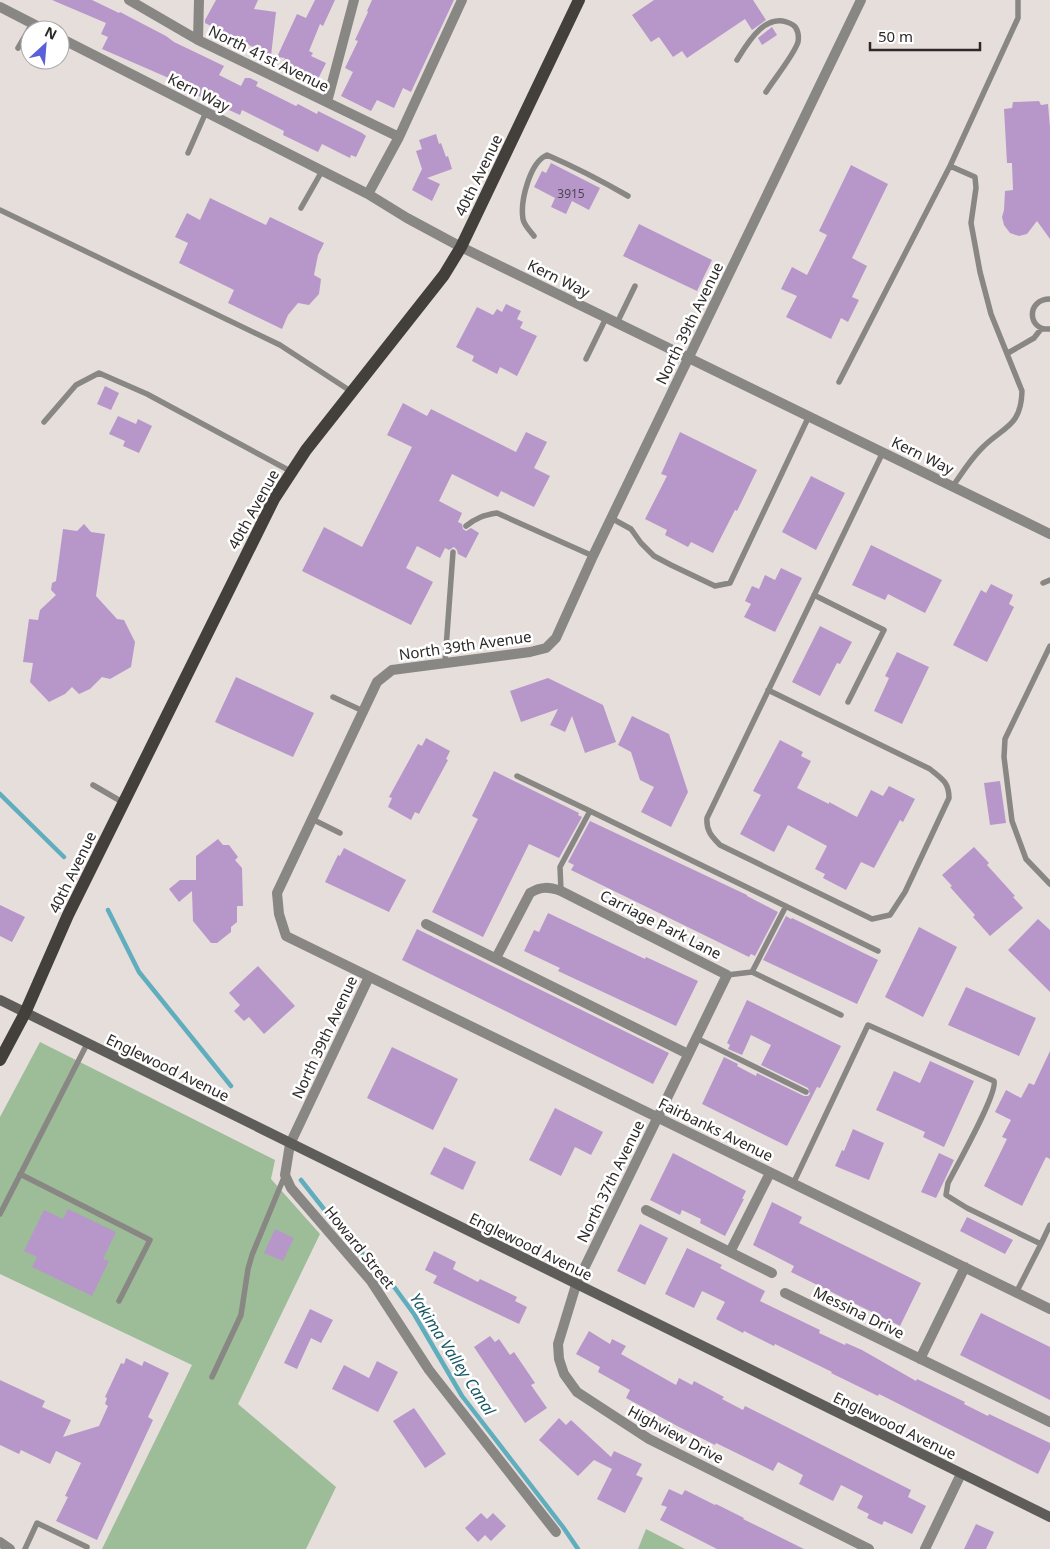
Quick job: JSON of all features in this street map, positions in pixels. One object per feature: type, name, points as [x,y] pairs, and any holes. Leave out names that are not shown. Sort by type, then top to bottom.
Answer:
[{"type":"main road","name":"40th Avenue","points":[[0,1060],[25,1012],[68,916],[274,499],[306,450],[444,275],[461,247],[579,0]]},
{"type":"street","name":"North 41st Avenue","points":[[130,0],[198,40],[399,137]]},
{"type":"street","points":[[198,40],[200,0]]},
{"type":"street","points":[[328,102],[354,0]]},
{"type":"street","points":[[368,194],[399,137],[462,0]]},
{"type":"street","name":"North 39th Avenue","points":[[290,1144],[369,976],[286,936],[278,914],[277,893],[377,682],[392,670],[530,652],[546,648],[556,638],[593,556],[861,0]]},
{"type":"street","points":[[0,7],[24,20]]},
{"type":"street","name":"Kern Way","points":[[70,43],[368,194],[461,247],[1050,534]]},
{"type":"street","name":"Carriage Park Lane","points":[[496,958],[530,893],[539,888],[550,887],[727,975],[657,1117]]},
{"type":"street","points":[[426,924],[688,1054]]},
{"type":"street","name":"Fairbanks Avenue","points":[[369,976],[1050,1309]]},
{"type":"street","name":"Englewood Avenue","points":[[0,1000],[1050,1517]]},
{"type":"street","name":"North 37th Avenue","points":[[576,1284],[657,1117]]},
{"type":"street","points":[[285,1175],[290,1144]]},
{"type":"street","points":[[730,1252],[770,1172]]},
{"type":"street","name":"Howard Street","points":[[285,1175],[291,1188],[371,1280],[429,1370],[556,1532]]},
{"type":"street","points":[[646,1210],[772,1273]]},
{"type":"street","points":[[920,1358],[965,1267]]},
{"type":"street","name":"Highview Drive","points":[[576,1284],[558,1344],[559,1359],[564,1374],[577,1392],[649,1439],[869,1549]]},
{"type":"street","name":"Messina Drive","points":[[785,1293],[1050,1422]]},
{"type":"street","points":[[925,1549],[961,1474]]},
{"type":"street","points":[[0,1542],[10,1549]]},
{"type":"lane","points":[[839,382],[950,166],[1018,18],[1018,0]]},
{"type":"lane","points":[[737,60],[748,41],[763,26],[781,20],[792,24],[796,28],[798,34],[796,46],[766,92]]},
{"type":"lane","points":[[188,153],[206,112]]},
{"type":"lane","points":[[534,236],[523,220],[523,197],[529,177],[542,157],[547,154],[628,196]]},
{"type":"lane","points":[[950,166],[976,177],[971,223],[980,272],[992,314],[1022,391],[1022,402],[1018,414],[1008,428],[984,446],[953,486]]},
{"type":"lane","points":[[301,208],[322,171]]},
{"type":"lane","points":[[0,210],[280,346],[352,392]]},
{"type":"lane","points":[[617,323],[635,286]]},
{"type":"lane","points":[[1050,300],[1042,300],[1034,308],[1033,320],[1041,329],[1050,329]]},
{"type":"lane","points":[[586,359],[606,318]]},
{"type":"lane","points":[[1008,353],[1034,338],[1041,329]]},
{"type":"lane","points":[[44,422],[76,385],[99,373],[147,394],[292,472]]},
{"type":"lane","points":[[612,518],[631,529],[654,556],[671,566],[715,586],[730,583],[809,416]]},
{"type":"lane","points":[[768,690],[930,770],[945,781],[949,791],[949,798],[905,892],[890,915],[872,919],[720,845],[711,836],[706,827],[707,818],[768,690],[883,452]]},
{"type":"lane","points":[[466,526],[476,518],[486,514],[497,513],[593,556]]},
{"type":"lane","points":[[445,662],[453,552]]},
{"type":"lane","points":[[1044,583],[1050,580]]},
{"type":"lane","points":[[814,595],[884,630],[848,702]]},
{"type":"lane","points":[[1050,646],[1005,739],[1004,757],[1012,821],[1026,859],[1050,884]]},
{"type":"lane","points":[[333,697],[363,711]]},
{"type":"lane","points":[[517,776],[878,951]]},
{"type":"lane","points":[[93,786],[124,803]]},
{"type":"lane","points":[[561,891],[560,867],[590,811]]},
{"type":"lane","points":[[312,819],[340,834]]},
{"type":"lane","points":[[752,972],[786,906]]},
{"type":"lane","points":[[727,975],[752,972],[841,1015]]},
{"type":"lane","points":[[793,1184],[868,1025],[994,1081],[996,1085],[948,1183],[946,1195],[967,1208],[1040,1244]]},
{"type":"lane","points":[[696,1038],[806,1092]]},
{"type":"lane","points":[[0,1214],[87,1044]]},
{"type":"lane","points":[[20,1174],[150,1240],[119,1301]]},
{"type":"lane","points":[[212,1377],[241,1315],[252,1255],[285,1175]]},
{"type":"lane","points":[[1016,1293],[1050,1225]]},
{"type":"lane","points":[[25,1549],[37,1523],[87,1547]]},
{"type":"green space","points":[[40,1042],[275,1160],[271,1179],[320,1234],[238,1404],[336,1487],[306,1549],[102,1549],[192,1365],[0,1274],[0,1117]]},
{"type":"green space","points":[[646,1529],[685,1549],[638,1549]]},
{"type":"building","points":[[52,0],[92,0],[120,12],[174,42],[224,66],[219,75],[241,86],[245,78],[250,78],[258,82],[256,86],[296,106],[298,104],[317,114],[318,111],[366,136],[356,157],[351,155],[350,158],[322,144],[318,152],[283,135],[284,131],[242,110],[240,115],[192,93],[194,89],[102,49],[108,37],[101,34],[106,23]]},
{"type":"building","points":[[216,0],[258,0],[254,9],[276,12],[271,56],[258,55],[259,50],[235,38],[231,45],[210,34],[213,27],[205,23],[205,20]]},
{"type":"building","points":[[315,0],[335,0],[323,26],[320,24],[309,51],[313,53],[311,56],[326,63],[318,79],[305,72],[302,78],[280,67],[285,58],[277,57],[297,14],[306,18]]},
{"type":"building","points":[[372,0],[454,0],[411,92],[403,88],[394,108],[377,100],[371,111],[341,96],[353,72],[345,68],[358,41],[355,40]]},
{"type":"building","points":[[654,0],[753,0],[766,20],[752,30],[745,19],[687,58],[682,51],[673,57],[659,37],[651,42],[632,15]]},
{"type":"building","points":[[772,27],[777,35],[762,45],[758,38]]},
{"type":"building","points":[[1039,101],[1041,105],[1048,104],[1050,127],[1050,239],[1037,221],[1027,234],[1019,236],[1010,233],[1004,225],[1002,217],[1005,191],[1013,190],[1012,163],[1007,163],[1004,109],[1012,108],[1013,102]]},
{"type":"building","points":[[436,134],[446,157],[448,156],[452,169],[427,178],[440,184],[432,201],[412,190],[422,169],[416,151],[422,149],[419,140]]},
{"type":"building","points":[[551,163],[600,188],[589,210],[572,201],[566,214],[551,207],[555,198],[534,187],[542,171],[546,173]]},
{"type":"building","points":[[851,165],[888,184],[852,258],[867,266],[852,297],[859,300],[848,322],[841,318],[831,339],[786,317],[797,296],[781,289],[792,267],[807,275],[827,235],[819,231]]},
{"type":"building","points":[[210,198],[266,225],[270,217],[324,243],[318,255],[314,275],[321,279],[319,294],[309,305],[298,303],[288,315],[282,329],[228,303],[234,290],[179,263],[188,243],[175,237],[187,213],[200,220]]},
{"type":"building","points":[[639,224],[712,260],[697,291],[623,256]]},
{"type":"building","points":[[506,304],[521,311],[517,319],[523,322],[520,328],[537,336],[517,376],[500,367],[497,374],[472,361],[474,356],[456,347],[477,307],[493,315],[497,309],[502,312]]},
{"type":"building","points":[[105,386],[119,393],[111,410],[97,404]]},
{"type":"building","points":[[403,403],[427,416],[431,409],[516,452],[526,432],[547,442],[534,468],[550,476],[534,507],[501,491],[498,497],[452,474],[439,501],[462,513],[458,522],[462,524],[463,529],[466,531],[471,528],[479,533],[466,558],[458,554],[454,547],[449,550],[445,548],[440,558],[417,546],[406,568],[433,582],[411,625],[302,571],[324,527],[362,547],[412,447],[387,435]]},
{"type":"building","points":[[118,416],[136,424],[138,419],[152,426],[139,453],[123,446],[125,441],[109,434]]},
{"type":"building","points":[[680,432],[757,470],[737,511],[735,510],[713,553],[691,542],[688,547],[665,535],[667,530],[645,519],[667,476],[661,474]]},
{"type":"building","points":[[811,476],[845,493],[816,550],[782,532]]},
{"type":"building","points":[[84,524],[91,532],[105,534],[96,596],[117,619],[124,620],[135,642],[131,667],[110,679],[102,677],[90,689],[79,694],[72,687],[65,694],[49,702],[30,682],[33,663],[23,662],[29,619],[38,620],[40,610],[56,595],[51,590],[52,583],[56,581],[63,529],[77,531]]},
{"type":"building","points":[[871,545],[942,580],[925,613],[888,594],[885,600],[852,585]]},
{"type":"building","points":[[781,568],[802,578],[775,632],[744,617],[751,604],[745,601],[752,586],[759,589],[765,575],[775,580]]},
{"type":"building","points":[[991,584],[1013,595],[1009,604],[1014,607],[987,662],[953,645],[981,590],[986,593]]},
{"type":"building","points":[[820,626],[852,642],[840,664],[837,663],[820,696],[792,682]]},
{"type":"building","points":[[897,652],[929,667],[902,724],[874,711],[889,678],[885,676]]},
{"type":"building","points":[[236,677],[314,713],[293,757],[215,722]]},
{"type":"building","points":[[548,678],[603,705],[616,742],[585,753],[572,716],[565,732],[550,725],[558,709],[521,722],[510,691]]},
{"type":"building","points":[[632,716],[669,734],[688,792],[671,827],[641,812],[654,787],[640,780],[631,752],[618,745]]},
{"type":"building","points":[[426,738],[450,751],[446,759],[448,760],[419,814],[415,812],[411,820],[388,807],[392,798],[389,797],[418,744],[422,746]]},
{"type":"building","points":[[780,740],[803,752],[801,756],[811,761],[797,788],[857,817],[871,790],[883,796],[889,786],[915,799],[903,822],[900,820],[874,868],[861,862],[846,890],[823,878],[825,874],[815,869],[827,846],[788,825],[774,852],[740,834],[761,795],[753,791]]},
{"type":"building","points":[[494,771],[579,813],[578,815],[582,817],[559,858],[529,844],[483,937],[432,912],[478,819],[472,816]]},
{"type":"building","points":[[1000,781],[1006,823],[990,825],[984,783]]},
{"type":"building","points":[[590,821],[747,895],[778,912],[755,956],[751,954],[749,957],[571,870],[574,865],[568,862]]},
{"type":"building","points":[[218,839],[223,845],[229,845],[238,857],[235,860],[242,868],[243,906],[237,906],[237,922],[231,927],[231,932],[217,943],[211,943],[193,921],[192,891],[179,902],[169,889],[180,880],[196,880],[196,856]]},
{"type":"building","points":[[974,847],[989,863],[987,865],[1015,896],[1013,897],[1023,908],[990,936],[973,917],[975,915],[942,875]]},
{"type":"building","points":[[344,848],[406,880],[389,912],[325,882],[338,855],[340,856]]},
{"type":"building","points":[[0,905],[25,917],[12,942],[0,936]]},
{"type":"building","points":[[548,913],[645,959],[646,957],[698,981],[676,1026],[558,971],[560,968],[524,951],[534,930],[539,932]]},
{"type":"building","points":[[786,916],[878,960],[857,1004],[763,960]]},
{"type":"building","points":[[1038,919],[1050,930],[1050,992],[1008,950]]},
{"type":"building","points":[[919,927],[957,947],[923,1017],[885,997]]},
{"type":"building","points":[[417,929],[669,1053],[653,1084],[402,960]]},
{"type":"building","points":[[258,966],[295,1006],[264,1034],[249,1017],[244,1021],[234,1011],[240,1005],[229,993]]},
{"type":"building","points":[[966,987],[1036,1018],[1019,1056],[948,1025]]},
{"type":"building","points":[[747,1000],[841,1046],[820,1088],[817,1087],[787,1146],[702,1104],[724,1057],[756,1076],[757,1073],[804,1096],[810,1094],[808,1088],[761,1065],[771,1045],[751,1035],[742,1055],[728,1049],[730,1045],[727,1043]]},
{"type":"building","points":[[392,1047],[458,1079],[433,1130],[367,1098]]},
{"type":"building","points":[[1050,1051],[1050,1159],[1046,1157],[1022,1206],[984,1186],[1007,1139],[1002,1137],[1011,1120],[995,1112],[1006,1090],[1021,1098],[1029,1083],[1034,1085]]},
{"type":"building","points":[[930,1061],[974,1081],[944,1147],[923,1137],[925,1132],[876,1110],[894,1071],[920,1083]]},
{"type":"building","points":[[555,1108],[603,1132],[591,1155],[575,1147],[561,1176],[529,1160]]},
{"type":"building","points":[[853,1129],[884,1143],[869,1180],[835,1166],[842,1150],[844,1151]]},
{"type":"building","points":[[444,1147],[476,1162],[463,1190],[430,1174]]},
{"type":"building","points":[[673,1153],[746,1191],[742,1199],[744,1199],[725,1236],[700,1223],[701,1219],[682,1210],[680,1215],[650,1200]]},
{"type":"building","points":[[939,1153],[954,1160],[936,1198],[921,1192]]},
{"type":"building","points":[[772,1202],[802,1217],[799,1223],[921,1283],[900,1326],[791,1272],[794,1266],[753,1245]]},
{"type":"building","points":[[68,1209],[116,1232],[103,1259],[109,1261],[92,1296],[32,1267],[37,1257],[24,1251],[44,1210],[63,1219]]},
{"type":"building","points":[[967,1217],[1013,1240],[1005,1254],[960,1231]]},
{"type":"building","points":[[640,1224],[668,1238],[645,1285],[617,1271]]},
{"type":"building","points":[[275,1229],[294,1238],[283,1261],[264,1253]]},
{"type":"building","points":[[687,1248],[722,1265],[720,1268],[765,1291],[760,1301],[820,1330],[819,1333],[845,1345],[846,1343],[862,1350],[916,1381],[917,1379],[965,1402],[964,1404],[988,1416],[989,1414],[1050,1443],[1050,1449],[1038,1474],[879,1394],[878,1396],[775,1344],[774,1346],[744,1331],[743,1333],[716,1319],[725,1302],[702,1291],[694,1308],[665,1294]]},
{"type":"building","points":[[434,1251],[456,1262],[453,1269],[478,1282],[480,1279],[517,1297],[515,1301],[527,1307],[519,1324],[433,1283],[437,1276],[425,1270]]},
{"type":"building","points":[[310,1309],[333,1320],[321,1343],[311,1338],[297,1369],[284,1363]]},
{"type":"building","points":[[981,1313],[1050,1347],[1050,1400],[960,1355]]},
{"type":"building","points":[[589,1331],[610,1344],[612,1339],[626,1346],[621,1354],[676,1385],[679,1378],[692,1385],[694,1381],[724,1397],[722,1399],[743,1410],[745,1406],[911,1490],[908,1497],[926,1506],[912,1534],[884,1521],[882,1525],[867,1518],[869,1514],[857,1508],[863,1496],[841,1485],[833,1501],[799,1484],[803,1475],[778,1462],[773,1471],[716,1443],[715,1445],[626,1398],[630,1390],[598,1372],[600,1367],[576,1354]]},
{"type":"building","points":[[490,1336],[495,1342],[499,1339],[510,1355],[514,1352],[535,1383],[531,1385],[547,1408],[525,1423],[474,1347]]},
{"type":"building","points":[[126,1358],[142,1366],[144,1361],[169,1373],[148,1417],[153,1420],[97,1540],[56,1521],[68,1497],[65,1496],[81,1463],[56,1451],[50,1464],[21,1450],[19,1454],[0,1445],[0,1380],[45,1401],[42,1407],[71,1420],[63,1437],[99,1426],[108,1406],[105,1404],[107,1398],[105,1397],[121,1363],[124,1364]]},
{"type":"building","points":[[377,1361],[398,1372],[378,1412],[332,1389],[344,1365],[369,1378]]},
{"type":"building","points":[[414,1408],[446,1454],[425,1468],[393,1421]]},
{"type":"building","points":[[559,1418],[566,1425],[571,1420],[611,1457],[614,1451],[642,1464],[636,1475],[643,1478],[625,1513],[597,1499],[612,1469],[594,1460],[578,1476],[539,1440]]},
{"type":"building","points":[[669,1489],[682,1495],[685,1490],[804,1549],[717,1549],[660,1520],[667,1507],[661,1505]]},
{"type":"building","points":[[481,1513],[487,1519],[493,1513],[506,1526],[491,1541],[485,1535],[478,1542],[465,1528]]},
{"type":"building","points":[[976,1524],[994,1532],[986,1549],[964,1549]]},
{"type":"waterway","name":"Yakima Valley Canal","points":[[0,794],[64,857]]},
{"type":"waterway","name":"Yakima Valley Canal","points":[[108,910],[139,972],[231,1086]]},
{"type":"waterway","name":"Yakima Valley Canal","points":[[301,1180],[342,1232],[392,1284],[414,1314],[462,1396],[578,1549]]}]
